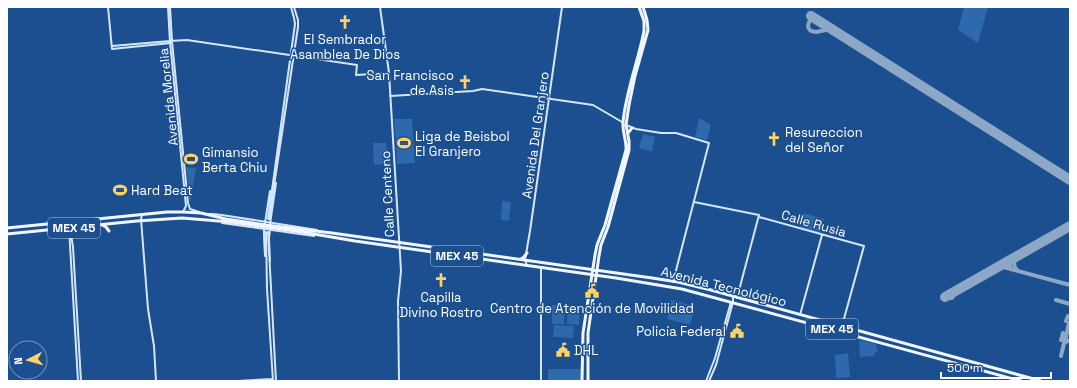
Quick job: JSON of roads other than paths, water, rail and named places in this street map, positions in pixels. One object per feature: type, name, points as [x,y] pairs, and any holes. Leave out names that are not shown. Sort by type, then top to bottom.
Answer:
[{"type":"main road","points":[[606,272],[600,268],[599,265],[597,258],[597,245],[605,225],[626,150],[623,132],[628,92],[644,31],[644,21],[639,7]]},
{"type":"main road","points":[[590,285],[629,150],[628,135],[624,124],[648,32],[647,20],[643,7]]},
{"type":"main road","points":[[628,135],[628,131],[632,128]]},
{"type":"main road","points":[[189,210],[192,218]]},
{"type":"main road","name":"Avenida Tecnológico","points":[[7,228],[183,212],[189,210],[231,221]]},
{"type":"main road","name":"Avenida Tecnológico","points":[[7,234],[170,218],[192,218],[215,221],[231,221],[302,231],[324,232],[520,259],[673,282],[733,296],[1041,381]]},
{"type":"main road","points":[[68,222],[70,228]]},
{"type":"main road","points":[[102,225],[109,231]]},
{"type":"main road","points":[[72,233],[78,227]]},
{"type":"main road","name":"Avenida Tecnológico","points":[[302,231],[322,236],[399,248],[609,277],[682,289],[1021,381]]},
{"type":"main road","points":[[354,241],[355,236]]},
{"type":"main road","points":[[460,256],[463,254],[461,251]]},
{"type":"main road","points":[[466,257],[468,252]]},
{"type":"main road","points":[[520,259],[527,253]]},
{"type":"main road","points":[[585,269],[592,266],[597,258]]},
{"type":"main road","points":[[557,270],[558,265]]},
{"type":"main road","points":[[563,271],[562,268],[564,266]]},
{"type":"main road","points":[[578,273],[587,276],[590,280],[583,340],[582,381]]},
{"type":"main road","points":[[588,381],[587,341],[595,286],[594,275]]},
{"type":"main road","points":[[636,281],[638,279],[637,276]]},
{"type":"main road","points":[[595,286],[599,279],[609,277]]},
{"type":"main road","points":[[642,282],[643,278],[649,278]]},
{"type":"main road","points":[[995,374],[996,369]]},
{"type":"street","points":[[108,7],[112,47],[187,40],[357,65],[356,76],[389,73]]},
{"type":"street","name":"Avenida Morelia","points":[[169,7],[171,42],[189,210]]},
{"type":"street","points":[[269,281],[271,276],[269,238],[271,223],[270,219],[276,185],[275,179],[295,24],[290,7]]},
{"type":"street","points":[[292,55],[298,24],[294,7]]},
{"type":"street","name":"Calle Centeno","points":[[380,7],[389,73],[401,275],[398,301],[399,381]]},
{"type":"street","name":"Avenida Del Granjero","points":[[525,260],[550,99],[562,7]]},
{"type":"street","points":[[390,96],[482,89],[593,105],[632,128],[676,134],[709,143],[673,282]]},
{"type":"street","points":[[269,281],[264,244],[264,229],[271,185],[275,179]]},
{"type":"street","name":"Avenida Morelia","points":[[185,181],[186,206],[189,210]]},
{"type":"street","name":"Calle Rusia","points":[[694,202],[759,216],[864,246],[842,326]]},
{"type":"street","points":[[183,212],[186,206]]},
{"type":"street","name":"Avenida Tecnológico","points":[[209,214],[275,223],[324,232]]},
{"type":"street","points":[[142,215],[141,221],[148,309],[154,346],[156,381]]},
{"type":"street","points":[[737,298],[759,216]]},
{"type":"street","points":[[270,219],[275,223]]},
{"type":"street","name":"Avenida Tecnológico","points":[[215,221],[270,230],[322,236]]},
{"type":"street","points":[[70,228],[72,233],[80,381]]},
{"type":"street","points":[[70,228],[80,381]]},
{"type":"street","points":[[237,381],[274,380],[267,232]]},
{"type":"street","points":[[800,315],[822,235]]},
{"type":"street","points":[[525,260],[527,266]]},
{"type":"street","points":[[541,268],[541,381]]},
{"type":"street","points":[[708,381],[733,296]]},
{"type":"place","name":"El Sembrador Asamblea De Dios","points":[[345,22]]},
{"type":"place","name":"San Francisco de Asis","points":[[465,82]]},
{"type":"place","name":"Resureccion del Señor","points":[[774,139]]},
{"type":"place","name":"Liga de Beisbol El Granjero","points":[[404,143]]},
{"type":"place","name":"Gimansio Berta Chiu","points":[[191,159]]},
{"type":"place","name":"Hard Beat","points":[[120,190]]},
{"type":"place","name":"Capilla Divino Rostro","points":[[441,280]]},
{"type":"place","name":"Centro de Atención de Movilidad","points":[[592,291]]},
{"type":"place","name":"Policía Federal","points":[[737,331]]},
{"type":"place","name":"DHL","points":[[563,350]]}]
